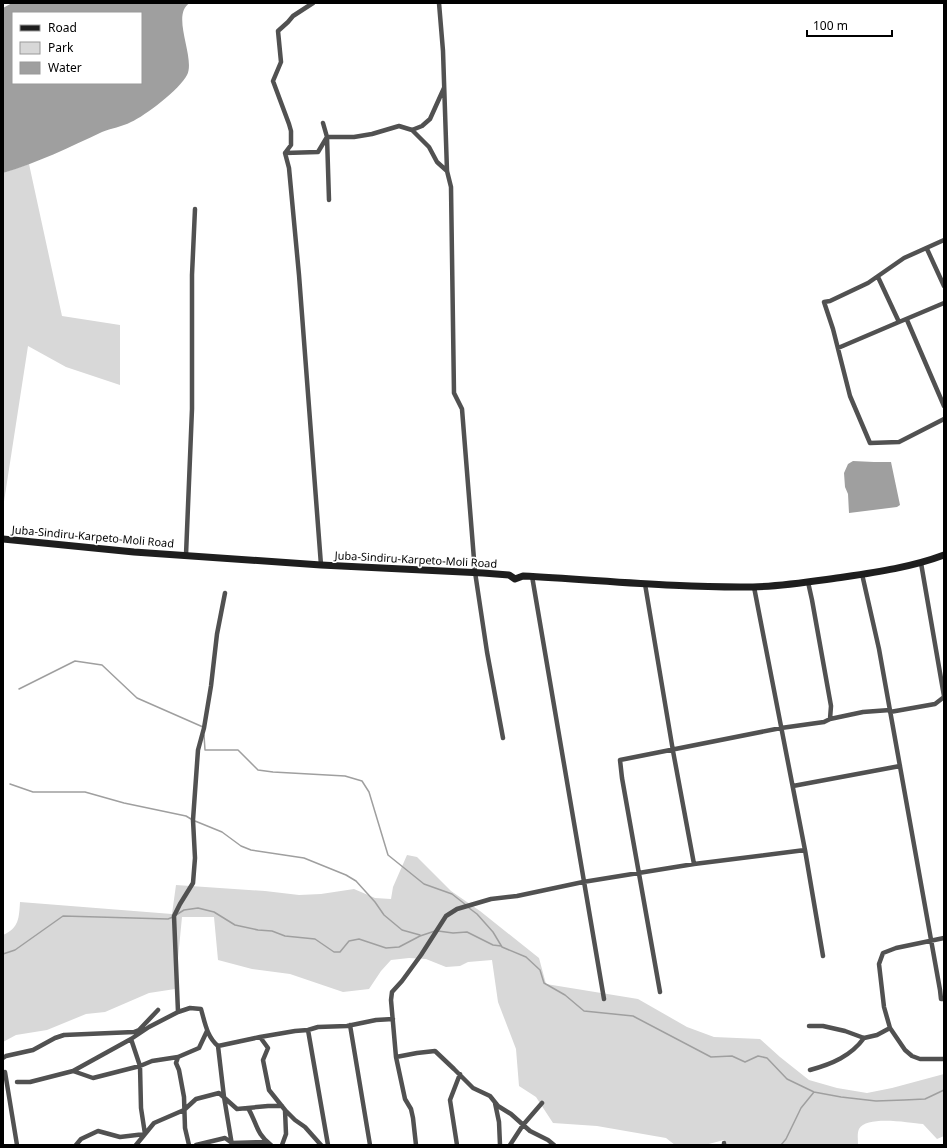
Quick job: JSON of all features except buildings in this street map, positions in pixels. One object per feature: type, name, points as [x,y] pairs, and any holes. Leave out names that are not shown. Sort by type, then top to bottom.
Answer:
[{"type":"main road","name":"Juba-Sindiru-Karpeto-Moli Road","points":[[3,539],[134,552],[320,565],[475,572],[509,575],[515,578],[532,576],[677,586],[754,587],[808,582],[887,571],[921,563],[944,555]]},
{"type":"street","points":[[285,153],[291,145],[291,131],[273,81],[281,62],[278,31],[296,14],[313,3]]},
{"type":"street","points":[[439,3],[447,171],[450,187],[454,393],[462,409],[475,572],[487,652],[504,738]]},
{"type":"street","points":[[412,130],[422,126],[430,119],[444,88]]},
{"type":"street","points":[[323,123],[327,137],[329,200]]},
{"type":"street","points":[[327,137],[354,137],[372,134],[399,126],[412,130],[429,147],[437,162],[447,171]]},
{"type":"street","points":[[285,153],[318,152],[327,137]]},
{"type":"street","points":[[285,153],[289,168],[299,275],[320,565]]},
{"type":"street","points":[[186,555],[192,409],[192,275],[195,209]]},
{"type":"street","points":[[944,240],[927,249],[904,258],[868,283],[830,301],[824,302],[833,329],[850,396],[870,443],[898,442],[944,419]]},
{"type":"street","points":[[927,249],[944,286]]},
{"type":"street","points":[[878,276],[899,322]]},
{"type":"street","points":[[838,348],[944,303]]},
{"type":"street","points":[[907,320],[944,406]]},
{"type":"street","points":[[660,992],[638,873],[620,760],[673,751],[781,728],[824,722],[830,719],[863,712],[890,711],[935,704],[944,697],[921,563]]},
{"type":"street","points":[[862,574],[879,649],[941,999],[944,999]]},
{"type":"street","points":[[532,576],[604,999]]},
{"type":"street","points":[[808,582],[831,706],[830,719]]},
{"type":"street","points":[[645,584],[673,751],[694,864]]},
{"type":"street","points":[[754,587],[805,850],[823,956]]},
{"type":"street","points":[[178,1012],[174,916],[193,883],[193,820],[198,750],[204,728],[217,634],[225,593]]},
{"type":"street","points":[[793,786],[900,766]]},
{"type":"street","points":[[416,1145],[413,1118],[411,1110],[405,1099],[396,1057],[391,1000],[392,992],[421,955],[446,916],[457,909],[491,899],[517,896],[583,882],[694,864],[805,850]]},
{"type":"street","points":[[944,938],[896,948],[883,953],[879,964],[884,1007],[890,1028],[905,1050],[912,1056],[944,1060]]},
{"type":"street","points":[[16,1082],[37,1080],[73,1071],[178,1012],[190,1008],[201,1009],[207,1031],[213,1042],[218,1046],[224,1097],[232,1144]]},
{"type":"street","points":[[3,1058],[33,1050],[55,1038],[64,1035],[134,1032],[139,1030],[158,1010]]},
{"type":"street","points":[[218,1046],[318,1027],[350,1025],[376,1020],[393,1019]]},
{"type":"street","points":[[350,1025],[370,1145]]},
{"type":"street","points":[[809,1026],[823,1026],[845,1031],[864,1038],[877,1036],[890,1028]]},
{"type":"street","points":[[308,1030],[328,1145]]},
{"type":"street","points":[[73,1071],[93,1078],[140,1066],[152,1061],[178,1057],[199,1048],[207,1031]]},
{"type":"street","points":[[260,1037],[268,1048],[264,1060],[268,1090],[283,1108],[295,1120],[305,1127],[321,1145]]},
{"type":"street","points":[[810,1070],[828,1065],[850,1053],[864,1038]]},
{"type":"street","points":[[131,1039],[140,1066],[141,1108],[145,1134]]},
{"type":"street","points":[[396,1057],[417,1053],[435,1052],[460,1074],[473,1088],[490,1096],[498,1106],[511,1114],[530,1131],[548,1140],[554,1145]]},
{"type":"street","points":[[178,1057],[176,1063],[179,1070],[184,1097],[185,1128],[189,1145]]},
{"type":"street","points":[[5,1072],[17,1145]]},
{"type":"street","points":[[457,1145],[450,1100],[460,1074]]},
{"type":"street","points":[[136,1145],[154,1122],[184,1110],[196,1099],[219,1093],[237,1109],[268,1106],[283,1108]]},
{"type":"street","points":[[495,1101],[499,1122],[500,1145]]},
{"type":"street","points":[[510,1145],[523,1124],[542,1104]]},
{"type":"street","points":[[248,1108],[254,1117],[258,1132],[269,1144]]},
{"type":"street","points":[[282,1145],[286,1134],[283,1108]]},
{"type":"street","points":[[76,1145],[81,1139],[98,1131],[120,1136],[145,1134]]},
{"type":"street","points":[[196,1145],[225,1138],[232,1144],[269,1144]]},
{"type":"green space","points":[[29,164],[62,316],[120,325],[120,385],[66,367],[28,346],[3,508],[3,173]]},
{"type":"green space","points":[[407,855],[417,857],[451,891],[480,911],[539,958],[546,984],[638,999],[687,1027],[714,1037],[760,1039],[809,1080],[837,1088],[867,1093],[944,1074],[944,1136],[937,1139],[923,1124],[899,1121],[879,1121],[870,1122],[863,1125],[859,1129],[858,1145],[725,1145],[724,1140],[705,1145],[675,1145],[666,1138],[597,1126],[553,1123],[536,1097],[519,1086],[516,1049],[498,1002],[492,960],[468,962],[460,966],[446,967],[426,959],[409,958],[391,960],[381,971],[369,989],[343,992],[290,974],[252,969],[218,960],[214,917],[182,917],[175,989],[149,993],[105,1012],[86,1014],[47,1030],[16,1035],[3,1042],[3,935],[15,926],[19,913],[20,902],[172,914],[176,885],[265,891],[299,895],[321,894],[354,889],[375,898],[391,899],[393,887]]},
{"type":"water","points":[[12,3],[190,3],[184,9],[182,16],[189,67],[187,75],[183,81],[170,94],[137,119],[124,125],[109,129],[41,160],[3,173],[3,8]]},
{"type":"water","points":[[853,461],[891,462],[900,505],[897,507],[849,513],[848,494],[845,487],[844,473],[848,464]]},
{"type":"waterway","points":[[19,689],[75,661],[102,665],[137,698],[203,727]]},
{"type":"waterway","points":[[204,735],[205,750],[238,750],[258,770],[345,776],[362,781],[369,792],[388,855],[424,884],[452,894],[466,905]]},
{"type":"waterway","points":[[10,784],[33,792],[85,792],[124,803],[186,816],[191,819]]},
{"type":"waterway","points":[[195,821],[222,832],[241,846],[251,850],[304,858],[346,875],[356,881],[375,902],[384,915],[402,930],[420,935]]},
{"type":"waterway","points":[[176,915],[184,910],[198,908],[214,912],[235,925],[258,930],[272,931],[285,936],[315,939],[334,952],[340,952],[349,941],[359,939],[386,948],[399,947],[420,936],[435,931]]},
{"type":"waterway","points":[[469,908],[477,914],[493,932],[502,947],[526,957],[540,970],[544,983],[565,995],[584,1011],[633,1016],[711,1057],[732,1056],[745,1062],[758,1056],[767,1058],[787,1079],[814,1092],[876,1101],[925,1099],[944,1090]]},
{"type":"waterway","points":[[3,954],[15,950],[63,916],[168,919],[173,917]]},
{"type":"waterway","points":[[438,931],[453,933],[467,932],[493,945],[501,946]]},
{"type":"waterway","points":[[781,1145],[786,1139],[801,1108],[814,1092]]}]
